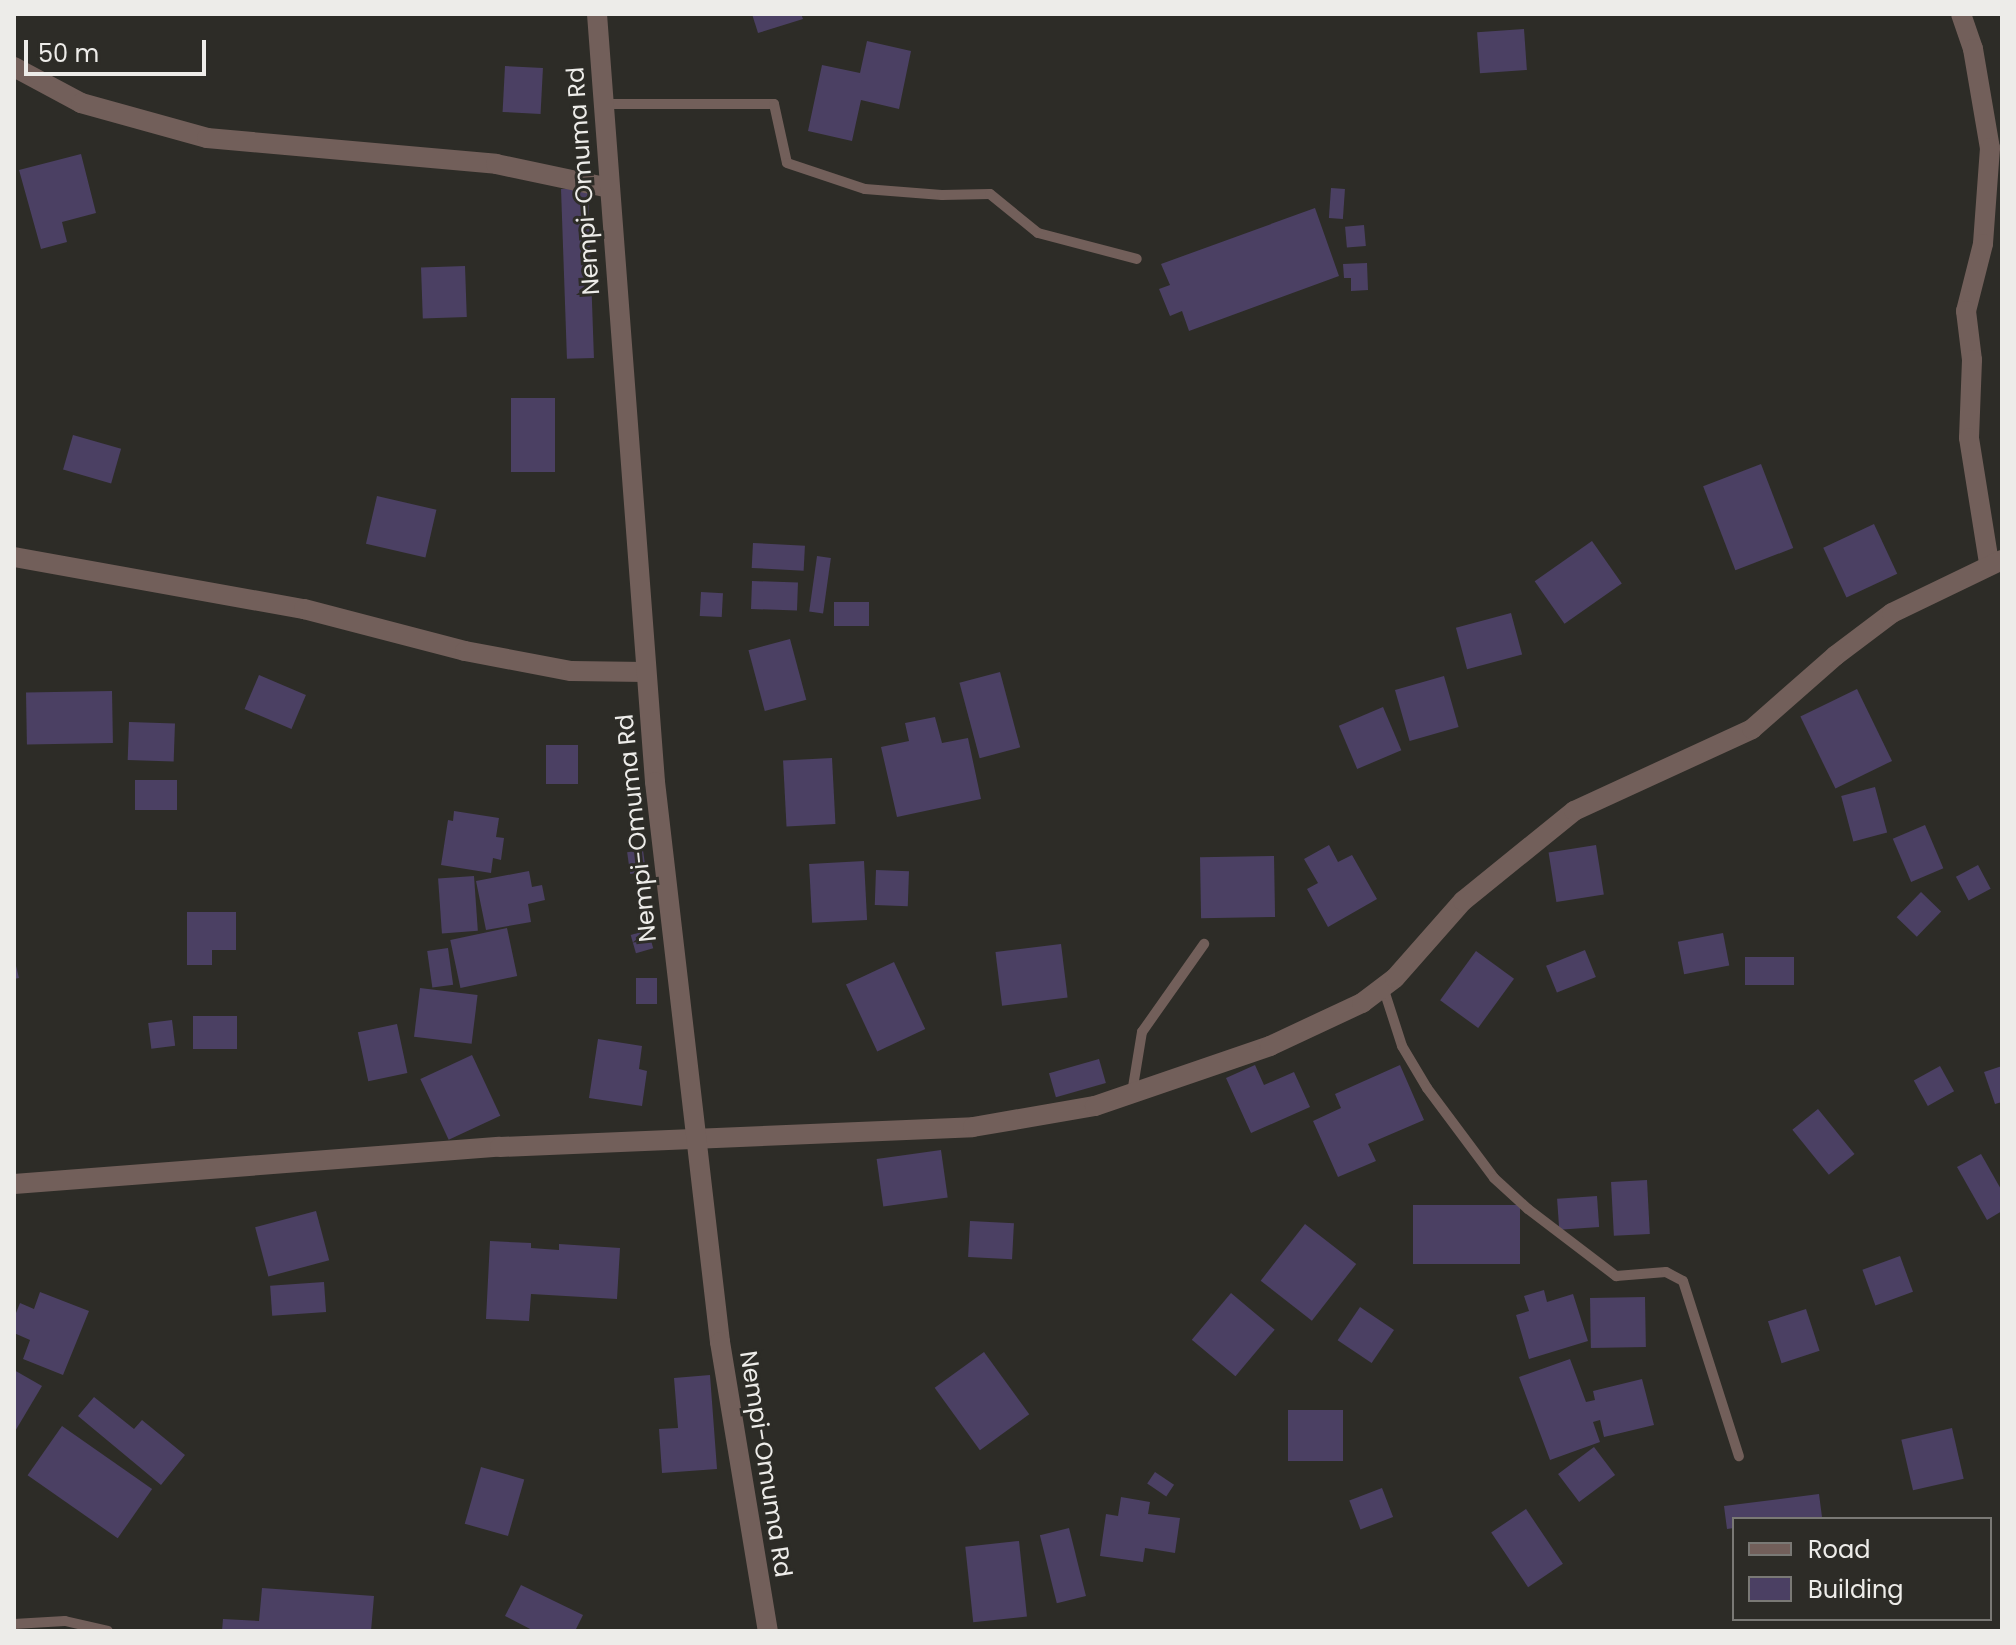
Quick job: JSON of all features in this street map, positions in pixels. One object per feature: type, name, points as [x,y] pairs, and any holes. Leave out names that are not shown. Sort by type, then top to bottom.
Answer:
[{"type":"street","name":"Nempi-Omuma Rd","points":[[597,14],[646,672],[720,1342],[768,1631]]},
{"type":"street","points":[[14,1184],[286,1161],[973,1127],[1095,1106],[1270,1046],[1362,1003],[1383,987],[1463,901],[1547,830],[1605,794],[1752,729],[1835,656],[1892,613],[1996,562],[1969,438],[1972,360],[1966,311],[1983,244],[1990,148],[1973,49],[1961,14]]},
{"type":"street","points":[[14,67],[81,103],[207,138],[496,164],[610,188]]},
{"type":"street","points":[[1985,218],[2002,233]]},
{"type":"street","points":[[14,557],[304,609],[465,651],[571,671],[646,672]]},
{"type":"lane","points":[[604,104],[774,104],[787,163],[865,189],[942,195],[990,194],[1038,233],[1137,259]]},
{"type":"lane","points":[[1132,1093],[1142,1032],[1204,944]]},
{"type":"lane","points":[[1383,987],[1408,1056],[1458,1133],[1494,1178],[1528,1209],[1616,1276],[1666,1272],[1683,1281],[1739,1456]]},
{"type":"lane","points":[[14,1624],[65,1621],[108,1631]]},
{"type":"building","points":[[752,14],[801,14],[803,19],[758,33]]},
{"type":"building","points":[[1524,29],[1527,70],[1480,73],[1477,32]]},
{"type":"building","points":[[867,41],[911,51],[899,109],[861,100],[852,141],[808,131],[822,65],[860,73]]},
{"type":"building","points":[[505,66],[543,68],[541,114],[503,112]]},
{"type":"building","points":[[81,154],[96,213],[62,222],[67,242],[41,249],[19,170]]},
{"type":"building","points":[[588,188],[594,358],[567,359],[561,189]]},
{"type":"building","points":[[1331,188],[1345,189],[1343,219],[1329,218]]},
{"type":"building","points":[[1315,208],[1339,276],[1189,331],[1182,311],[1170,316],[1159,289],[1170,285],[1161,264]]},
{"type":"building","points":[[1364,225],[1366,246],[1347,248],[1345,227]]},
{"type":"building","points":[[1367,263],[1368,290],[1351,291],[1351,278],[1344,278],[1343,264]]},
{"type":"building","points":[[465,266],[467,317],[423,319],[421,268]]},
{"type":"building","points":[[511,398],[555,398],[555,472],[511,472]]},
{"type":"building","points":[[73,435],[121,449],[111,483],[63,470]]},
{"type":"building","points":[[1761,464],[1793,548],[1735,570],[1703,486]]},
{"type":"building","points":[[377,496],[436,510],[425,557],[366,544]]},
{"type":"building","points":[[1874,524],[1897,574],[1846,598],[1823,548]]},
{"type":"building","points":[[1592,541],[1622,584],[1564,624],[1535,581]]},
{"type":"building","points":[[753,543],[805,546],[804,571],[752,568]]},
{"type":"building","points":[[817,556],[831,558],[823,613],[809,611]]},
{"type":"building","points":[[752,581],[798,583],[797,611],[751,609]]},
{"type":"building","points":[[701,592],[723,593],[722,617],[700,616]]},
{"type":"building","points":[[834,602],[869,602],[869,626],[834,626]]},
{"type":"building","points":[[1511,613],[1522,655],[1467,669],[1456,628]]},
{"type":"building","points":[[790,639],[806,700],[765,711],[748,650]]},
{"type":"building","points":[[1000,672],[1020,747],[980,758],[959,683]]},
{"type":"building","points":[[259,675],[306,695],[291,729],[245,709]]},
{"type":"building","points":[[1444,676],[1459,727],[1410,741],[1395,690]]},
{"type":"building","points":[[1857,689],[1892,761],[1835,789],[1800,717]]},
{"type":"building","points":[[112,691],[113,743],[27,744],[26,693]]},
{"type":"building","points":[[1383,707],[1401,750],[1357,769],[1339,726]]},
{"type":"building","points":[[935,717],[942,743],[968,738],[981,799],[897,817],[881,747],[909,741],[905,723]]},
{"type":"building","points":[[129,722],[175,724],[174,762],[128,760]]},
{"type":"building","points":[[546,745],[578,745],[578,784],[546,784]]},
{"type":"building","points":[[832,758],[835,824],[787,826],[783,761]]},
{"type":"building","points":[[135,780],[177,780],[177,810],[135,810]]},
{"type":"building","points":[[1875,787],[1887,832],[1853,841],[1841,796]]},
{"type":"building","points":[[454,811],[499,818],[496,837],[504,838],[501,860],[493,858],[491,873],[441,865],[448,820],[453,821]]},
{"type":"building","points":[[1925,825],[1943,868],[1911,882],[1893,839]]},
{"type":"building","points":[[1329,845],[1338,862],[1352,855],[1377,899],[1328,927],[1307,889],[1318,883],[1304,859]]},
{"type":"building","points":[[1596,845],[1604,894],[1556,902],[1549,853]]},
{"type":"building","points":[[643,850],[646,872],[630,874],[627,852]]},
{"type":"building","points":[[1274,856],[1275,917],[1201,918],[1200,857]]},
{"type":"building","points":[[864,861],[867,920],[812,923],[809,864]]},
{"type":"building","points":[[1978,865],[1991,889],[1969,901],[1956,877]]},
{"type":"building","points":[[876,870],[909,871],[908,906],[875,905]]},
{"type":"building","points":[[529,871],[532,887],[542,885],[545,900],[528,904],[531,922],[486,930],[476,881]]},
{"type":"building","points":[[474,876],[478,931],[442,933],[438,879]]},
{"type":"building","points":[[1921,892],[1941,911],[1917,937],[1897,917]]},
{"type":"building","points":[[187,912],[236,912],[236,950],[212,950],[212,965],[187,965]]},
{"type":"building","points":[[507,928],[517,976],[460,988],[450,940]]},
{"type":"building","points":[[648,930],[653,948],[636,953],[631,935]]},
{"type":"building","points":[[1723,933],[1729,965],[1684,974],[1678,942]]},
{"type":"building","points":[[1061,944],[1068,998],[1002,1006],[995,952]]},
{"type":"building","points":[[448,948],[453,985],[432,988],[427,951]]},
{"type":"building","points":[[1585,950],[1596,977],[1557,993],[1546,966]]},
{"type":"building","points":[[1476,951],[1514,979],[1478,1028],[1440,1000]]},
{"type":"building","points":[[1745,957],[1794,957],[1794,985],[1745,985]]},
{"type":"building","points":[[14,958],[19,978],[14,979]]},
{"type":"building","points":[[894,962],[925,1029],[877,1051],[846,984]]},
{"type":"building","points":[[636,978],[657,978],[657,1004],[636,1004]]},
{"type":"building","points":[[420,988],[478,995],[472,1044],[414,1037]]},
{"type":"building","points":[[193,1016],[237,1016],[237,1049],[193,1049]]},
{"type":"building","points":[[172,1020],[175,1046],[151,1049],[148,1023]]},
{"type":"building","points":[[397,1024],[407,1073],[368,1081],[358,1032]]},
{"type":"building","points":[[598,1039],[642,1046],[639,1069],[647,1071],[642,1106],[589,1098]]},
{"type":"building","points":[[472,1055],[500,1116],[449,1140],[420,1079]]},
{"type":"building","points":[[1099,1059],[1106,1083],[1056,1097],[1049,1073]]},
{"type":"building","points":[[1255,1065],[1264,1085],[1294,1072],[1310,1107],[1251,1133],[1226,1078]]},
{"type":"building","points":[[1400,1065],[1424,1120],[1368,1144],[1376,1161],[1338,1177],[1313,1121],[1341,1108],[1335,1094]]},
{"type":"building","points":[[1940,1066],[1954,1091],[1928,1106],[1914,1081]]},
{"type":"building","points":[[2002,1066],[2002,1102],[1995,1104],[1984,1072]]},
{"type":"building","points":[[1818,1109],[1855,1154],[1829,1175],[1792,1130]]},
{"type":"building","points":[[941,1150],[948,1198],[883,1207],[877,1159]]},
{"type":"building","points":[[1981,1154],[2002,1191],[2002,1211],[1987,1220],[1957,1167]]},
{"type":"building","points":[[1647,1180],[1650,1234],[1614,1236],[1611,1182]]},
{"type":"building","points":[[1597,1196],[1599,1227],[1559,1230],[1557,1199]]},
{"type":"building","points":[[1413,1205],[1520,1205],[1520,1264],[1413,1264]]},
{"type":"building","points":[[316,1211],[329,1260],[268,1277],[255,1227]]},
{"type":"building","points":[[970,1221],[1014,1223],[1012,1259],[968,1257]]},
{"type":"building","points":[[1305,1224],[1356,1264],[1312,1321],[1261,1281]]},
{"type":"building","points":[[490,1241],[531,1243],[531,1248],[559,1250],[559,1244],[620,1248],[617,1299],[531,1294],[529,1321],[486,1319]]},
{"type":"building","points":[[1900,1256],[1913,1292],[1875,1305],[1862,1270]]},
{"type":"building","points":[[324,1282],[326,1312],[272,1316],[270,1286]]},
{"type":"building","points":[[1544,1290],[1547,1302],[1573,1294],[1588,1341],[1529,1359],[1516,1315],[1529,1311],[1524,1296]]},
{"type":"building","points":[[40,1292],[89,1311],[63,1375],[23,1359],[30,1340],[14,1333],[14,1318],[20,1303],[34,1309]]},
{"type":"building","points":[[1231,1293],[1275,1330],[1235,1376],[1192,1340]]},
{"type":"building","points":[[1645,1297],[1646,1347],[1591,1348],[1590,1298]]},
{"type":"building","points":[[1360,1307],[1394,1330],[1372,1363],[1338,1340]]},
{"type":"building","points":[[1806,1309],[1820,1351],[1782,1363],[1768,1321]]},
{"type":"building","points":[[984,1352],[1029,1414],[980,1450],[935,1388]]},
{"type":"building","points":[[1570,1359],[1586,1402],[1595,1400],[1593,1391],[1642,1379],[1654,1425],[1604,1437],[1600,1420],[1593,1422],[1600,1442],[1550,1460],[1519,1377]]},
{"type":"building","points":[[14,1370],[42,1386],[14,1433]]},
{"type":"building","points":[[710,1375],[717,1469],[662,1473],[659,1429],[678,1428],[674,1378]]},
{"type":"building","points":[[94,1397],[134,1429],[142,1420],[185,1455],[161,1485],[78,1416]]},
{"type":"building","points":[[1288,1410],[1343,1410],[1343,1461],[1288,1461]]},
{"type":"building","points":[[62,1426],[152,1489],[118,1538],[28,1475]]},
{"type":"building","points":[[1952,1428],[1964,1479],[1913,1490],[1901,1440]]},
{"type":"building","points":[[1594,1447],[1615,1475],[1579,1502],[1558,1474]]},
{"type":"building","points":[[481,1467],[524,1479],[508,1536],[465,1524]]},
{"type":"building","points":[[1155,1472],[1174,1485],[1166,1496],[1147,1484]]},
{"type":"building","points":[[1382,1488],[1393,1517],[1360,1529],[1349,1501]]},
{"type":"building","points":[[1819,1494],[1822,1517],[1732,1517],[1732,1528],[1727,1529],[1724,1506]]},
{"type":"building","points":[[1121,1497],[1150,1502],[1148,1514],[1180,1518],[1175,1553],[1145,1548],[1143,1562],[1100,1556],[1106,1514],[1118,1516]]},
{"type":"building","points":[[1526,1509],[1563,1564],[1528,1587],[1491,1532]]},
{"type":"building","points":[[1069,1528],[1086,1596],[1057,1603],[1040,1535]]},
{"type":"building","points":[[1019,1541],[1027,1617],[973,1622],[965,1547]]},
{"type":"building","points":[[521,1585],[583,1615],[575,1631],[534,1631],[505,1616]]},
{"type":"building","points":[[262,1588],[374,1596],[371,1631],[222,1631],[223,1619],[259,1621]]}]
